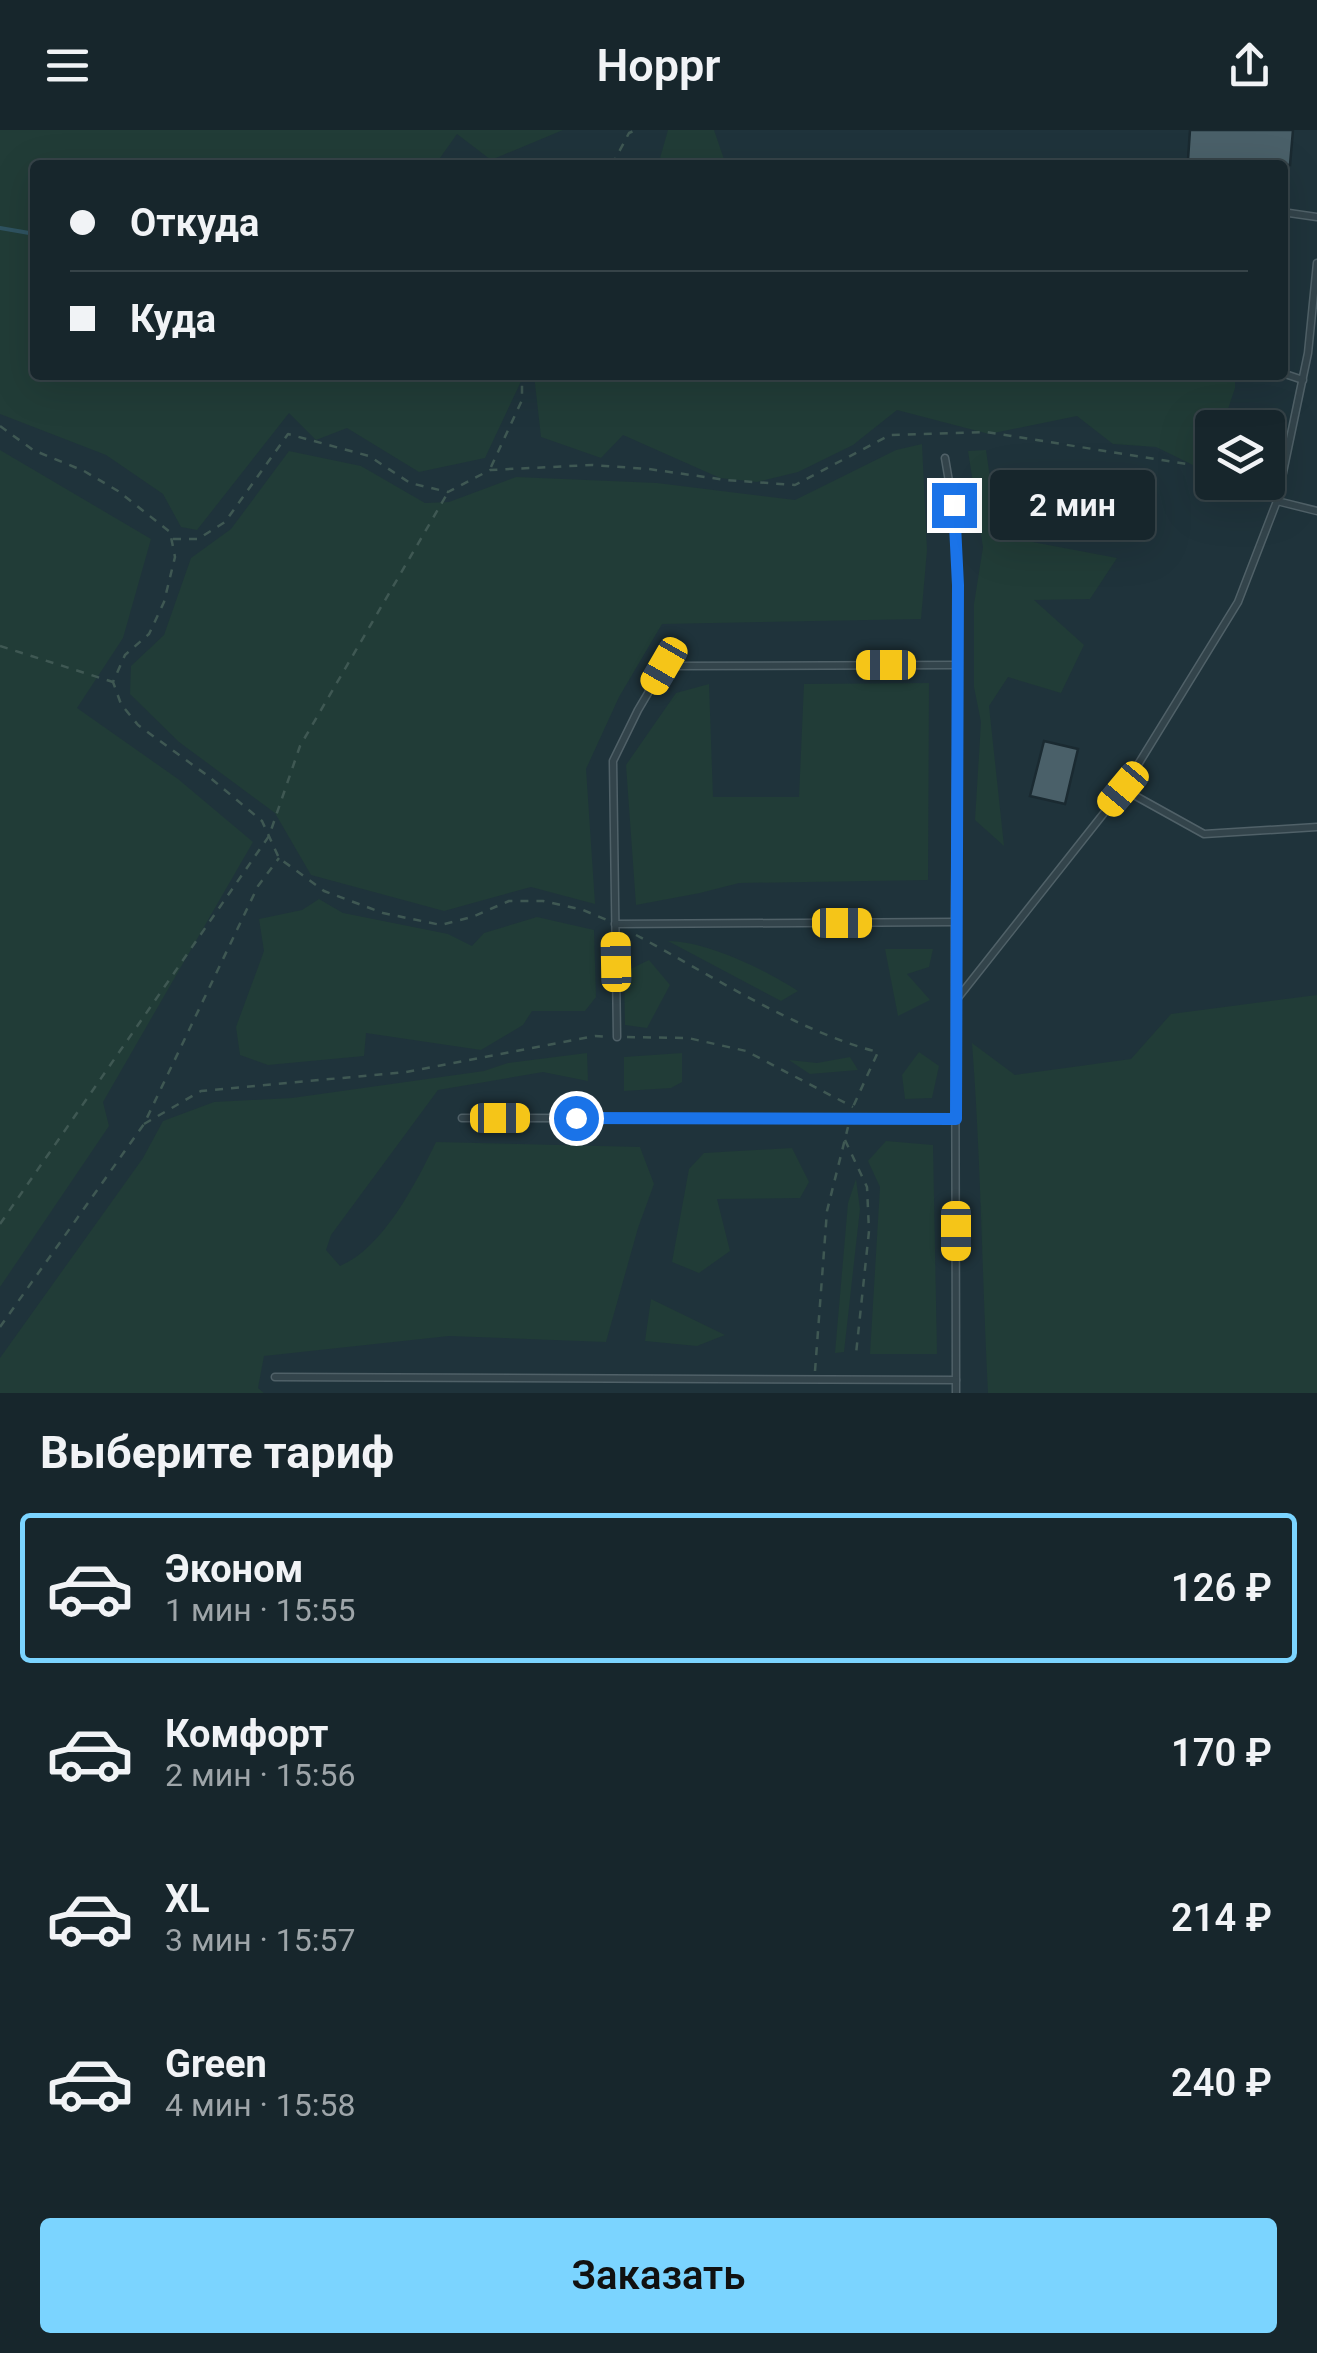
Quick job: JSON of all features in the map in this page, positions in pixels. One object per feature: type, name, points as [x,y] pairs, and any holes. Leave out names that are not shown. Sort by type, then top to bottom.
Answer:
[{"type":"lane","points":[[1288,213],[1317,216]]},
{"type":"lane","points":[[957,999],[1123,789],[1238,602],[1277,501],[1303,380],[1317,263]]},
{"type":"lane","points":[[1288,375],[1303,380]]},
{"type":"lane","points":[[945,458],[954,505],[958,585],[956,1393]]},
{"type":"lane","points":[[1277,501],[1317,511]]},
{"type":"lane","points":[[617,1037],[612,761],[664,666],[957,665]]},
{"type":"lane","points":[[1123,789],[1204,834],[1317,827]]},
{"type":"lane","points":[[615,924],[955,922]]},
{"type":"lane","points":[[462,1118],[956,1119]]},
{"type":"lane","points":[[276,1377],[956,1380]]},
{"type":"path","points":[[615,160],[629,133],[636,130]]},
{"type":"path","points":[[490,470],[522,400],[522,380]]},
{"type":"path","points":[[0,426],[33,450],[84,470],[170,532],[174,557],[164,602],[149,634],[126,656],[113,682],[121,704],[138,725],[262,821],[279,858],[324,891],[383,913],[441,924],[472,917],[509,901],[543,901],[583,910],[790,1018],[878,1052],[852,1107],[828,1211],[815,1374]]},
{"type":"path","points":[[0,1224],[268,836],[300,746],[448,492],[490,470],[592,465],[795,485],[890,435],[986,432],[1195,465]]},
{"type":"path","points":[[171,539],[198,539],[224,522],[288,434],[369,456],[410,483],[448,492]]},
{"type":"path","points":[[0,646],[113,682]]},
{"type":"path","points":[[0,1327],[144,1124],[258,886],[279,858]]},
{"type":"path","points":[[144,1124],[202,1090],[406,1072],[595,1036],[688,1038],[746,1051],[852,1107]]},
{"type":"path","points":[[845,1138],[867,1187],[869,1231],[856,1354]]},
{"type":"green space","points":[[0,130],[563,130],[491,160],[457,134],[439,160],[30,160],[30,380],[522,380],[485,458],[419,472],[347,428],[316,440],[289,413],[197,530],[181,527],[163,494],[106,455],[0,414]]},
{"type":"green space","points":[[668,130],[714,130],[724,160],[659,160]]},
{"type":"green space","points":[[535,380],[1235,380],[1228,410],[1195,410],[1195,466],[1156,447],[1113,444],[1077,416],[989,434],[897,410],[853,445],[798,472],[757,482],[720,478],[623,435],[601,458],[541,437]]},
{"type":"green space","points":[[922,444],[927,550],[921,619],[662,624],[619,697],[586,769],[595,904],[531,887],[444,911],[311,875],[275,813],[179,742],[130,694],[131,666],[164,635],[191,558],[231,529],[289,451],[361,466],[425,503],[449,502],[516,477],[657,483],[795,500],[896,450]]},
{"type":"green space","points":[[0,450],[151,539],[123,638],[77,708],[178,779],[253,842],[103,1102],[109,1126],[0,1287]]},
{"type":"green space","points":[[986,450],[999,541],[1022,540],[1117,558],[1090,599],[1034,600],[1084,645],[1061,693],[1008,677],[989,706],[1004,846],[975,820],[981,722],[974,687],[974,604],[983,547],[968,451]]},
{"type":"green space","points":[[929,683],[928,880],[739,883],[636,905],[626,765],[676,693],[709,684],[713,797],[799,797],[804,684]]},
{"type":"green space","points":[[319,899],[343,913],[448,934],[472,946],[484,933],[537,917],[594,930],[596,997],[585,1011],[532,1011],[523,1025],[481,1050],[366,1033],[364,1056],[268,1065],[240,1055],[236,1027],[264,951],[259,919],[302,910]]},
{"type":"green space","points":[[668,941],[700,946],[735,958],[798,991],[781,1001]]},
{"type":"green space","points":[[885,949],[933,949],[929,967],[907,974],[930,1000],[898,1016]]},
{"type":"green space","points":[[649,960],[670,985],[647,1028],[625,1025],[624,972]]},
{"type":"green space","points":[[1317,995],[1317,1393],[988,1393],[972,1043],[1015,1075],[1131,1059],[1171,1014]]},
{"type":"green space","points":[[919,1052],[939,1066],[932,1098],[905,1099],[902,1075]]},
{"type":"green space","points":[[587,1053],[588,1081],[543,1072],[438,1090],[331,1235],[326,1250],[340,1266],[370,1245],[397,1213],[436,1142],[640,1147],[654,1184],[606,1342],[449,1336],[264,1356],[258,1388],[264,1393],[0,1393],[0,1358],[143,1158],[163,1121],[214,1102],[292,1098]]},
{"type":"green space","points":[[682,1053],[682,1082],[671,1088],[624,1091],[624,1057]]},
{"type":"green space","points":[[850,1057],[858,1070],[810,1074],[789,1060],[817,1063]]},
{"type":"green space","points":[[886,1141],[933,1145],[937,1354],[870,1354],[880,1187],[868,1161]]},
{"type":"green space","points":[[792,1148],[809,1182],[800,1198],[717,1199],[730,1251],[699,1273],[672,1262],[689,1169],[704,1153]]},
{"type":"green space","points":[[856,1179],[860,1209],[844,1352],[835,1353],[848,1203]]},
{"type":"green space","points":[[651,1299],[725,1335],[697,1346],[645,1341]]},
{"type":"building","points":[[1190,130],[1293,130],[1290,165],[1288,160],[1188,160]]},
{"type":"building","points":[[1044,741],[1078,749],[1065,804],[1030,796]]},
{"type":"waterway","points":[[0,228],[30,233]]},
{"type":"route","points":[[576,1118],[956,1119],[958,585],[954,505]]}]
